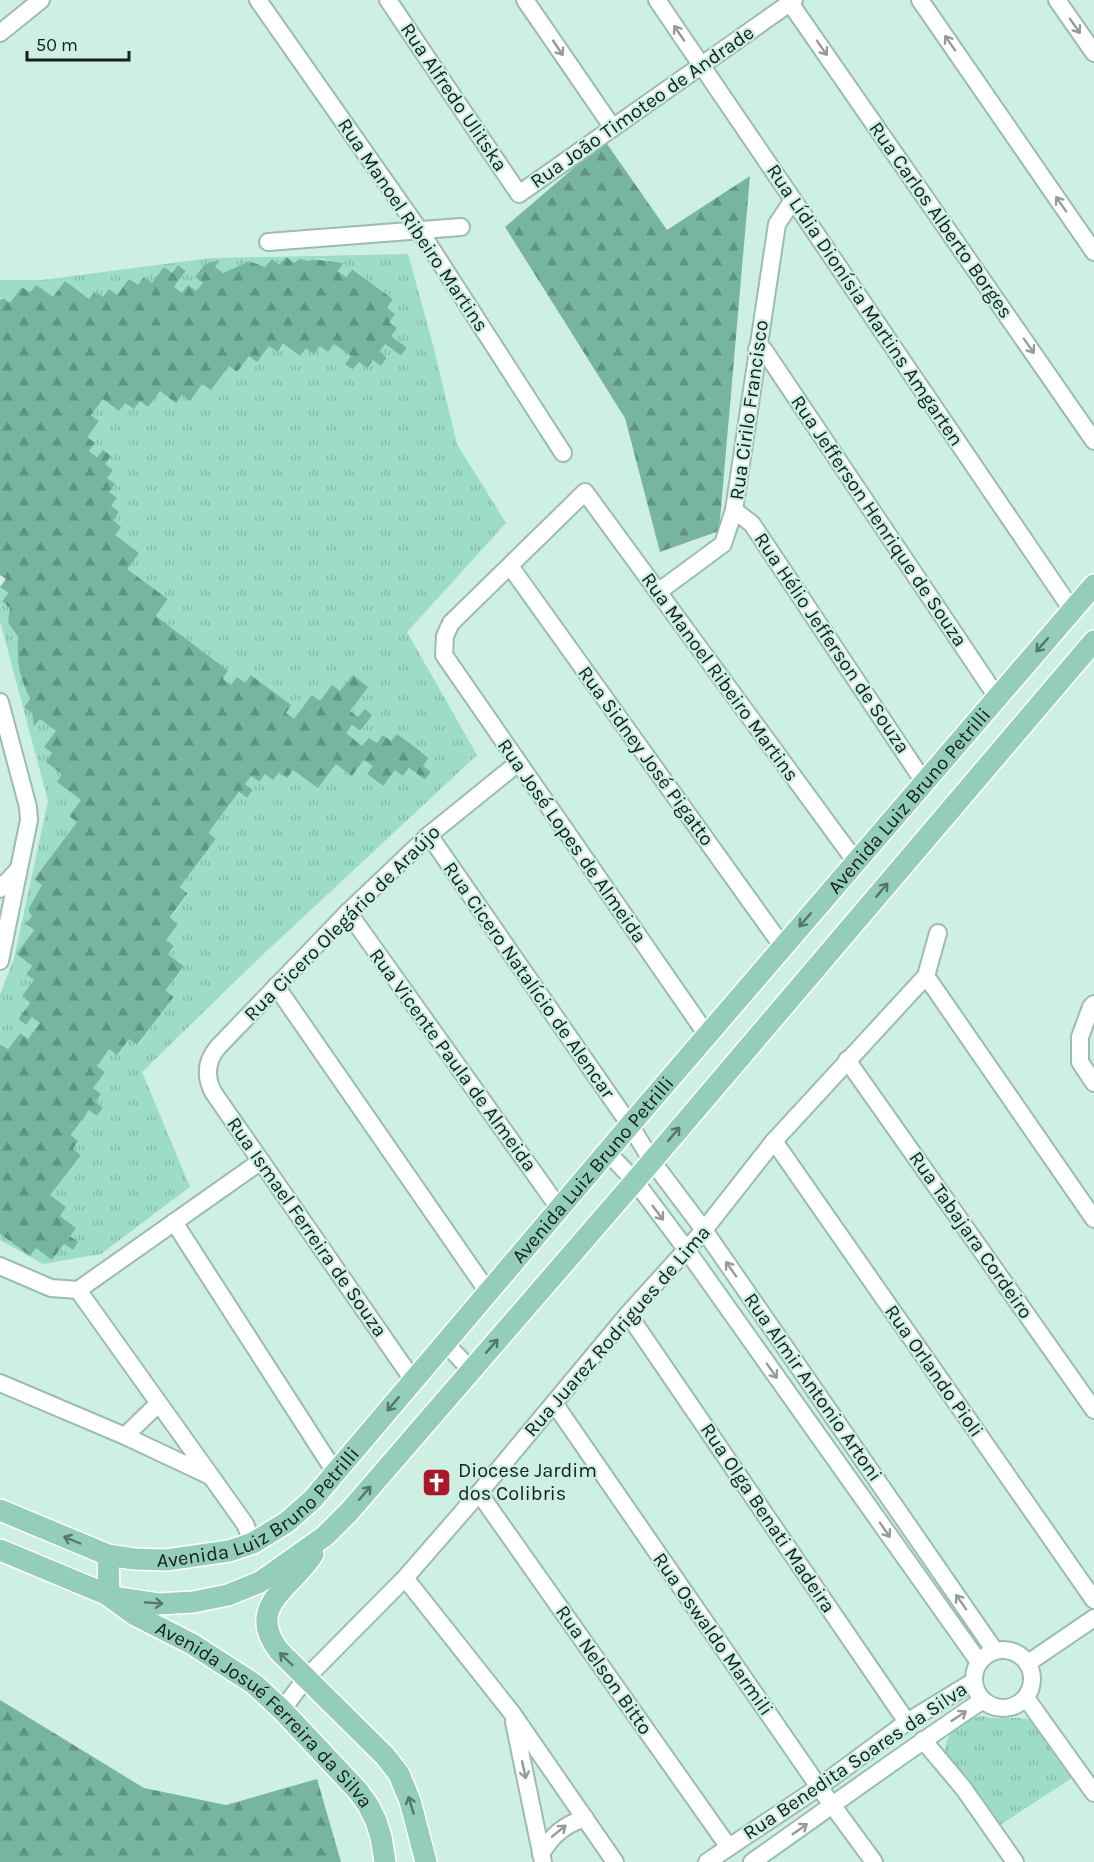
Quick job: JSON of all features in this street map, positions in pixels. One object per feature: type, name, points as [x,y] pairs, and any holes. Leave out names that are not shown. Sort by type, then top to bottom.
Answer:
[{"type":"main road","name":"Avenida Luiz Bruno Petrilli","points":[[0,1510],[108,1555],[134,1559],[166,1560],[229,1551],[253,1543],[287,1522],[313,1499],[559,1208],[1094,585]]},
{"type":"main road","name":"Avenida Luiz Bruno Petrilli","points":[[0,1550],[109,1596],[158,1604],[194,1602],[228,1595],[260,1582],[325,1536],[350,1512],[652,1161],[1094,641]]},
{"type":"main road","points":[[325,1536],[310,1559],[271,1604],[268,1613],[269,1634],[273,1643],[385,1756],[399,1774],[411,1801],[426,1862]]},
{"type":"main road","points":[[108,1555],[109,1596]]},
{"type":"main road","name":"Avenida Josué Ferreira da Silva","points":[[109,1596],[135,1616],[192,1644],[254,1684],[282,1710],[358,1791],[376,1821],[385,1862]]},
{"type":"street","points":[[0,33],[41,0]]},
{"type":"street","name":"Rua Manoel Ribeiro Martins","points":[[258,0],[420,231],[563,453]]},
{"type":"street","name":"Rua Alfredo Ulitska","points":[[388,0],[519,194]]},
{"type":"street","points":[[525,0],[613,128]]},
{"type":"street","name":"Rua Lídia Dionísia Martins Amgarten","points":[[657,0],[1072,610]]},
{"type":"street","points":[[921,0],[1094,252]]},
{"type":"street","points":[[1057,0],[1094,52]]},
{"type":"street","name":"Rua João Timoteo de Andrade","points":[[519,194],[791,1]]},
{"type":"street","name":"Rua Carlos Alberto Borges","points":[[791,1],[1094,441]]},
{"type":"street","name":"Rua Cirilo Francisco","points":[[658,592],[723,543],[734,510],[777,224],[793,200]]},
{"type":"street","points":[[268,242],[461,227]]},
{"type":"street","name":"Rua Jefferson Henrique de Souza","points":[[757,349],[764,350],[997,697]]},
{"type":"street","name":"Rua Manoel Ribeiro Martins","points":[[510,566],[585,492],[856,862]]},
{"type":"street","name":"Rua Hélio Jefferson de Souza","points":[[734,510],[752,524],[924,782]]},
{"type":"street","name":"Rua José Lopes de Almeida","points":[[510,566],[451,623],[443,643],[444,656],[707,1035]]},
{"type":"street","name":"Rua Sidney José Pigatto","points":[[510,566],[783,947]]},
{"type":"street","points":[[0,702],[3,731],[28,807],[29,820],[0,960]]},
{"type":"street","name":"Rua Cicero Olegário de Araújo","points":[[207,1071],[214,1052],[348,912],[429,835],[518,763]]},
{"type":"street","name":"Rua Cicero Natalício de Alencar","points":[[429,835],[630,1125]]},
{"type":"street","points":[[0,889],[19,870]]},
{"type":"street","name":"Rua Vicente Paula de Almeida","points":[[348,912],[559,1208]]},
{"type":"street","points":[[938,933],[926,976],[1094,1219]]},
{"type":"street","name":"Rua Juarez Rodrigues de Lima","points":[[282,1710],[306,1678],[405,1578],[479,1493],[628,1314],[704,1230],[774,1141],[926,976]]},
{"type":"street","points":[[276,986],[488,1292]]},
{"type":"street","points":[[1094,1004],[1080,1037],[1080,1062],[1094,1083]]},
{"type":"street","name":"Rua Tabajara Cordeiro","points":[[847,1060],[1094,1410]]},
{"type":"street","name":"Rua Ismael Ferreira de Souza","points":[[207,1071],[213,1092],[413,1380]]},
{"type":"street","name":"Rua Almir Antonio Artoni","points":[[630,1125],[652,1161],[704,1230],[994,1650]]},
{"type":"street","name":"Rua Orlando Pioli","points":[[774,1141],[1094,1600]]},
{"type":"street","name":"Rua Almir Antonio Artoni","points":[[607,1152],[634,1181],[686,1249],[979,1662]]},
{"type":"street","points":[[0,1266],[51,1288],[78,1290],[261,1161]]},
{"type":"street","points":[[174,1222],[335,1472]]},
{"type":"street","points":[[78,1290],[244,1524],[253,1543]]},
{"type":"street","name":"Rua Olga Benati Madeira","points":[[628,1314],[907,1722]]},
{"type":"street","points":[[445,1343],[471,1370]]},
{"type":"street","points":[[0,1383],[125,1436],[209,1475]]},
{"type":"street","name":"Rua Oswaldo Marmili","points":[[554,1403],[819,1787],[874,1862]]},
{"type":"street","points":[[125,1436],[158,1404]]},
{"type":"street","name":"Rua Nelson Bitto","points":[[479,1493],[728,1846]]},
{"type":"street","points":[[405,1578],[512,1713],[615,1862]]},
{"type":"street","points":[[1028,1663],[1094,1618]]},
{"type":"street","points":[[1004,1649],[1022,1656],[1032,1672],[1031,1690],[1026,1698],[1009,1708],[989,1705],[976,1690],[975,1671],[979,1662],[994,1650],[1004,1649]]},
{"type":"street","name":"Rua Benedita Soares da Silva","points":[[707,1862],[819,1787],[907,1722],[974,1681]]},
{"type":"street","points":[[1026,1698],[1094,1793]]},
{"type":"street","name":"Rua Benedita Soares da Silva","points":[[752,1862],[983,1700]]},
{"type":"street","points":[[512,1713],[542,1858]]},
{"type":"street","points":[[923,1740],[964,1789],[1015,1862]]},
{"type":"street","points":[[542,1858],[549,1840],[557,1832],[569,1823],[585,1818]]},
{"type":"green space","points":[[605,141],[667,230],[750,176],[719,531],[660,552],[625,418],[505,227]]},
{"type":"green space","points":[[408,254],[457,444],[506,523],[407,632],[477,755],[254,963],[142,1072],[190,1187],[101,1254],[43,1264],[0,1240],[0,1234],[30,1256],[36,1248],[52,1260],[64,1244],[73,1250],[78,1242],[70,1236],[76,1228],[60,1216],[66,1207],[50,1195],[81,1155],[73,1149],[78,1141],[71,1135],[89,1110],[97,1116],[103,1108],[95,1102],[101,1094],[93,1088],[105,1072],[97,1066],[109,1049],[117,1055],[129,1039],[138,1045],[174,997],[166,991],[184,966],[168,954],[174,946],[166,940],[178,924],[170,918],[188,894],[180,887],[216,839],[208,833],[239,792],[247,798],[253,790],[245,784],[251,776],[259,782],[265,774],[273,780],[279,772],[287,778],[293,770],[318,788],[336,764],[352,776],[364,760],[373,766],[367,774],[383,786],[395,770],[403,776],[409,768],[425,780],[431,772],[423,766],[429,757],[397,734],[391,741],[383,735],[377,743],[369,738],[362,746],[346,733],[352,725],[361,731],[372,715],[365,709],[358,717],[350,711],[368,687],[353,675],[340,691],[332,685],[320,701],[312,695],[294,719],[286,713],[291,705],[251,675],[245,683],[237,677],[231,685],[223,679],[228,670],[156,616],[168,599],[127,569],[139,553],[115,535],[121,527],[113,520],[119,512],[111,506],[117,498],[109,492],[115,484],[107,478],[113,470],[105,464],[111,456],[103,450],[97,457],[89,451],[95,443],[87,437],[99,421],[91,415],[103,399],[119,411],[125,403],[134,409],[140,401],[148,407],[160,391],[176,403],[182,395],[190,401],[202,384],[211,390],[229,366],[237,372],[249,356],[257,362],[269,346],[278,352],[284,344],[300,356],[306,348],[314,354],[320,346],[328,352],[334,344],[351,356],[345,364],[352,370],[359,362],[367,368],[373,360],[381,366],[387,358],[379,352],[385,344],[401,356],[407,348],[391,336],[397,328],[389,322],[395,314],[387,308],[393,299],[353,269],[346,277],[338,271],[344,263],[322,259],[308,261],[300,259],[294,263],[286,257],[279,265],[272,259],[265,267],[249,261],[223,273],[215,267],[220,259],[205,264],[195,277],[203,283],[196,291],[188,285],[182,293],[174,287],[186,271],[178,265],[172,273],[164,267],[152,283],[144,277],[138,285],[129,279],[117,295],[109,289],[103,297],[95,292],[89,299],[65,281],[53,297],[36,285],[30,293],[22,287],[10,303],[2,297],[0,300],[0,280],[42,280],[211,258]]},
{"type":"green space","points":[[286,257],[344,263],[338,271],[346,277],[352,269],[393,299],[397,328],[407,348],[401,356],[385,344],[387,358],[381,366],[353,370],[344,364],[350,357],[328,352],[300,356],[283,344],[278,352],[237,372],[229,367],[211,391],[202,385],[190,401],[91,415],[99,421],[95,443],[89,451],[97,457],[103,449],[111,456],[121,526],[140,553],[128,569],[168,599],[156,616],[229,671],[223,679],[251,675],[292,705],[353,674],[369,687],[365,709],[373,715],[360,731],[352,725],[347,733],[369,737],[397,733],[429,758],[431,772],[425,780],[409,768],[403,776],[383,786],[367,774],[364,760],[352,776],[318,788],[287,778],[259,782],[251,776],[253,790],[247,798],[239,792],[209,832],[216,839],[180,887],[188,893],[170,917],[178,924],[174,946],[168,954],[184,966],[166,990],[174,997],[137,1045],[97,1066],[105,1072],[101,1094],[103,1108],[97,1116],[89,1111],[71,1135],[79,1141],[81,1155],[66,1208],[77,1228],[79,1242],[73,1250],[64,1244],[52,1260],[30,1256],[0,1234],[0,1044],[8,1049],[26,1025],[18,1019],[30,1003],[22,997],[26,974],[32,966],[16,954],[34,930],[26,924],[34,879],[76,823],[69,816],[46,762],[44,747],[24,707],[30,699],[19,669],[18,637],[8,623],[2,601],[8,593],[0,587],[6,579],[0,575],[0,300],[22,287],[65,281],[95,291],[109,289],[129,279],[144,277],[164,267],[178,265],[186,271],[174,287],[194,277],[205,264],[221,259],[223,273],[249,261]]},
{"type":"green space","points":[[0,587],[8,593],[2,601],[10,608],[8,623],[18,637],[19,669],[30,699],[24,707],[32,713],[34,726],[40,719],[56,731],[44,747],[52,753],[46,762],[62,774],[57,782],[81,800],[69,816],[77,822],[34,879],[42,885],[28,910],[32,916],[26,924],[34,930],[16,954],[32,966],[26,974],[34,980],[22,996],[30,1003],[18,1019],[26,1025],[32,1017],[40,1023],[28,1039],[20,1033],[8,1049],[0,1044],[0,994],[14,959],[48,801],[0,621]]},
{"type":"green space","points":[[0,1700],[144,1788],[226,1805],[317,1779],[341,1862],[0,1862]]},
{"type":"green space","points":[[982,1716],[1032,1720],[1072,1778],[997,1827],[945,1755],[947,1740],[955,1728]]},
{"type":"place","name":"Diocese Jardim dos Colibris","points":[[437,1482]]}]
